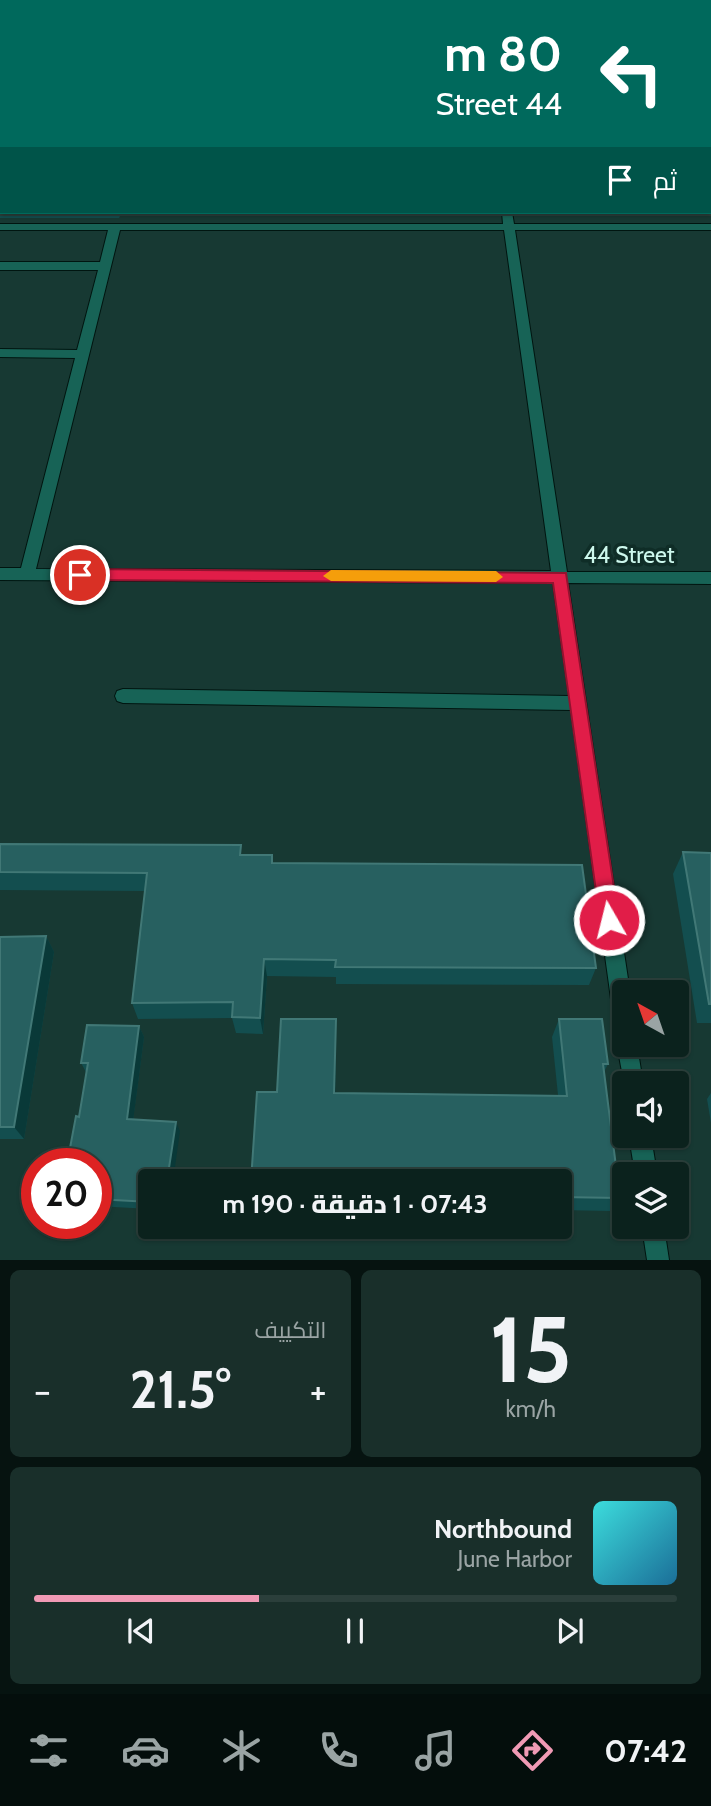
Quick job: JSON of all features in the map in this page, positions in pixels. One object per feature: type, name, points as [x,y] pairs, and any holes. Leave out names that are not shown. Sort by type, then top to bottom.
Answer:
[{"type":"lane","points":[[507,214],[618,980]]},
{"type":"lane","points":[[27,574],[115,226]]},
{"type":"lane","points":[[0,227],[711,227]]},
{"type":"lane","points":[[0,266],[105,266]]},
{"type":"lane","points":[[0,353],[83,354]]},
{"type":"lane","name":"44 Street","points":[[0,574],[711,578]]},
{"type":"lane","points":[[123,696],[578,703]]},
{"type":"lane","points":[[655,1239],[658,1260]]},
{"type":"shaded area","points":[[0,214],[711,214],[711,1260],[0,1260]]},
{"type":"building","points":[[0,844],[241,845],[240,855],[272,855],[272,863],[582,865],[596,968],[335,967],[336,960],[264,959],[260,1018],[232,1017],[233,1002],[132,1003],[147,873],[0,872]]},
{"type":"building","points":[[683,852],[711,853],[711,1004],[709,1004]]},
{"type":"building","points":[[46,936],[14,1127],[0,1127],[0,937]]},
{"type":"building","points":[[281,1019],[336,1019],[334,1093],[567,1096],[559,1019],[602,1019],[608,1064],[603,1064],[615,1162],[612,1162],[612,1198],[572,1197],[572,1169],[252,1169],[257,1092],[277,1092]]},
{"type":"building","points":[[87,1025],[139,1026],[127,1119],[176,1122],[169,1169],[138,1169],[138,1201],[112,1200],[112,1148],[70,1148],[76,1116],[79,1117],[88,1063],[81,1063]]},
{"type":"slow traffic","points":[[331,576],[496,577]]},
{"type":"route","points":[[80,575],[560,577],[609,920]]}]
